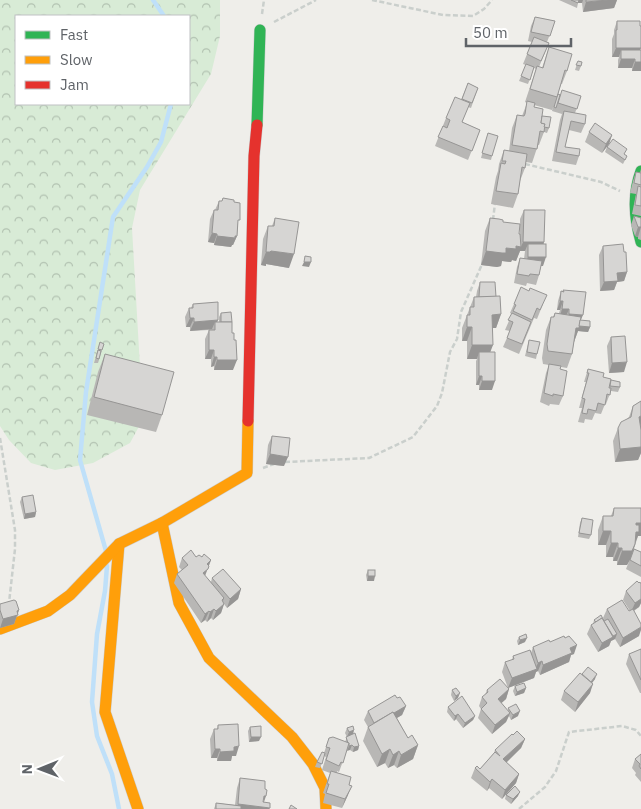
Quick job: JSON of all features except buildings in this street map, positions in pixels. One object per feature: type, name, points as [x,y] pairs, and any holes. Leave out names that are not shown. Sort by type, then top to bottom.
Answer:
[{"type":"street","points":[[3,628],[48,611],[70,595],[119,544],[162,523],[247,473],[254,156],[259,110],[260,30]]},
{"type":"street","points":[[641,171],[634,198],[641,242]]},
{"type":"street","points":[[162,523],[179,602],[200,643],[210,658],[292,736],[312,764],[325,788],[326,809]]},
{"type":"street","points":[[119,544],[105,712],[138,809]]},
{"type":"path","points":[[260,30],[316,0]]},
{"type":"path","points":[[372,0],[443,15],[473,16],[484,9],[492,0]]},
{"type":"path","points":[[521,163],[601,182],[634,198]]},
{"type":"path","points":[[492,226],[496,198]]},
{"type":"path","points":[[247,473],[276,463],[369,458],[413,437],[437,406],[442,393],[450,352],[457,339],[462,312],[483,260]]},
{"type":"path","points":[[0,438],[15,530],[15,549],[3,628]]},
{"type":"path","points":[[519,809],[545,787],[556,771],[569,732],[622,726],[636,730],[641,736]]},
{"type":"green space","points":[[0,0],[220,0],[220,36],[211,74],[140,190],[132,228],[143,419],[130,443],[93,463],[55,470],[31,463],[9,440],[0,426]]},
{"type":"waterway","points":[[153,0],[163,15]]},
{"type":"waterway","points":[[106,551],[80,460],[86,392],[113,217],[147,167],[161,142],[171,105]]},
{"type":"waterway","points":[[107,566],[105,591],[97,634],[92,702],[97,736],[112,774],[119,809]]},
{"type":"traffic: fast","points":[[257,125],[260,30]]},
{"type":"traffic: fast","points":[[641,171],[635,198],[637,224],[641,242]]},
{"type":"traffic: slow","points":[[0,629],[48,611],[70,595],[119,544],[162,523],[247,473],[248,421]]},
{"type":"traffic: slow","points":[[162,523],[179,603],[209,658],[292,737],[313,764],[325,788],[326,809]]},
{"type":"traffic: slow","points":[[119,544],[105,712],[138,809]]},
{"type":"traffic: jam","points":[[248,421],[254,156],[257,125]]}]
